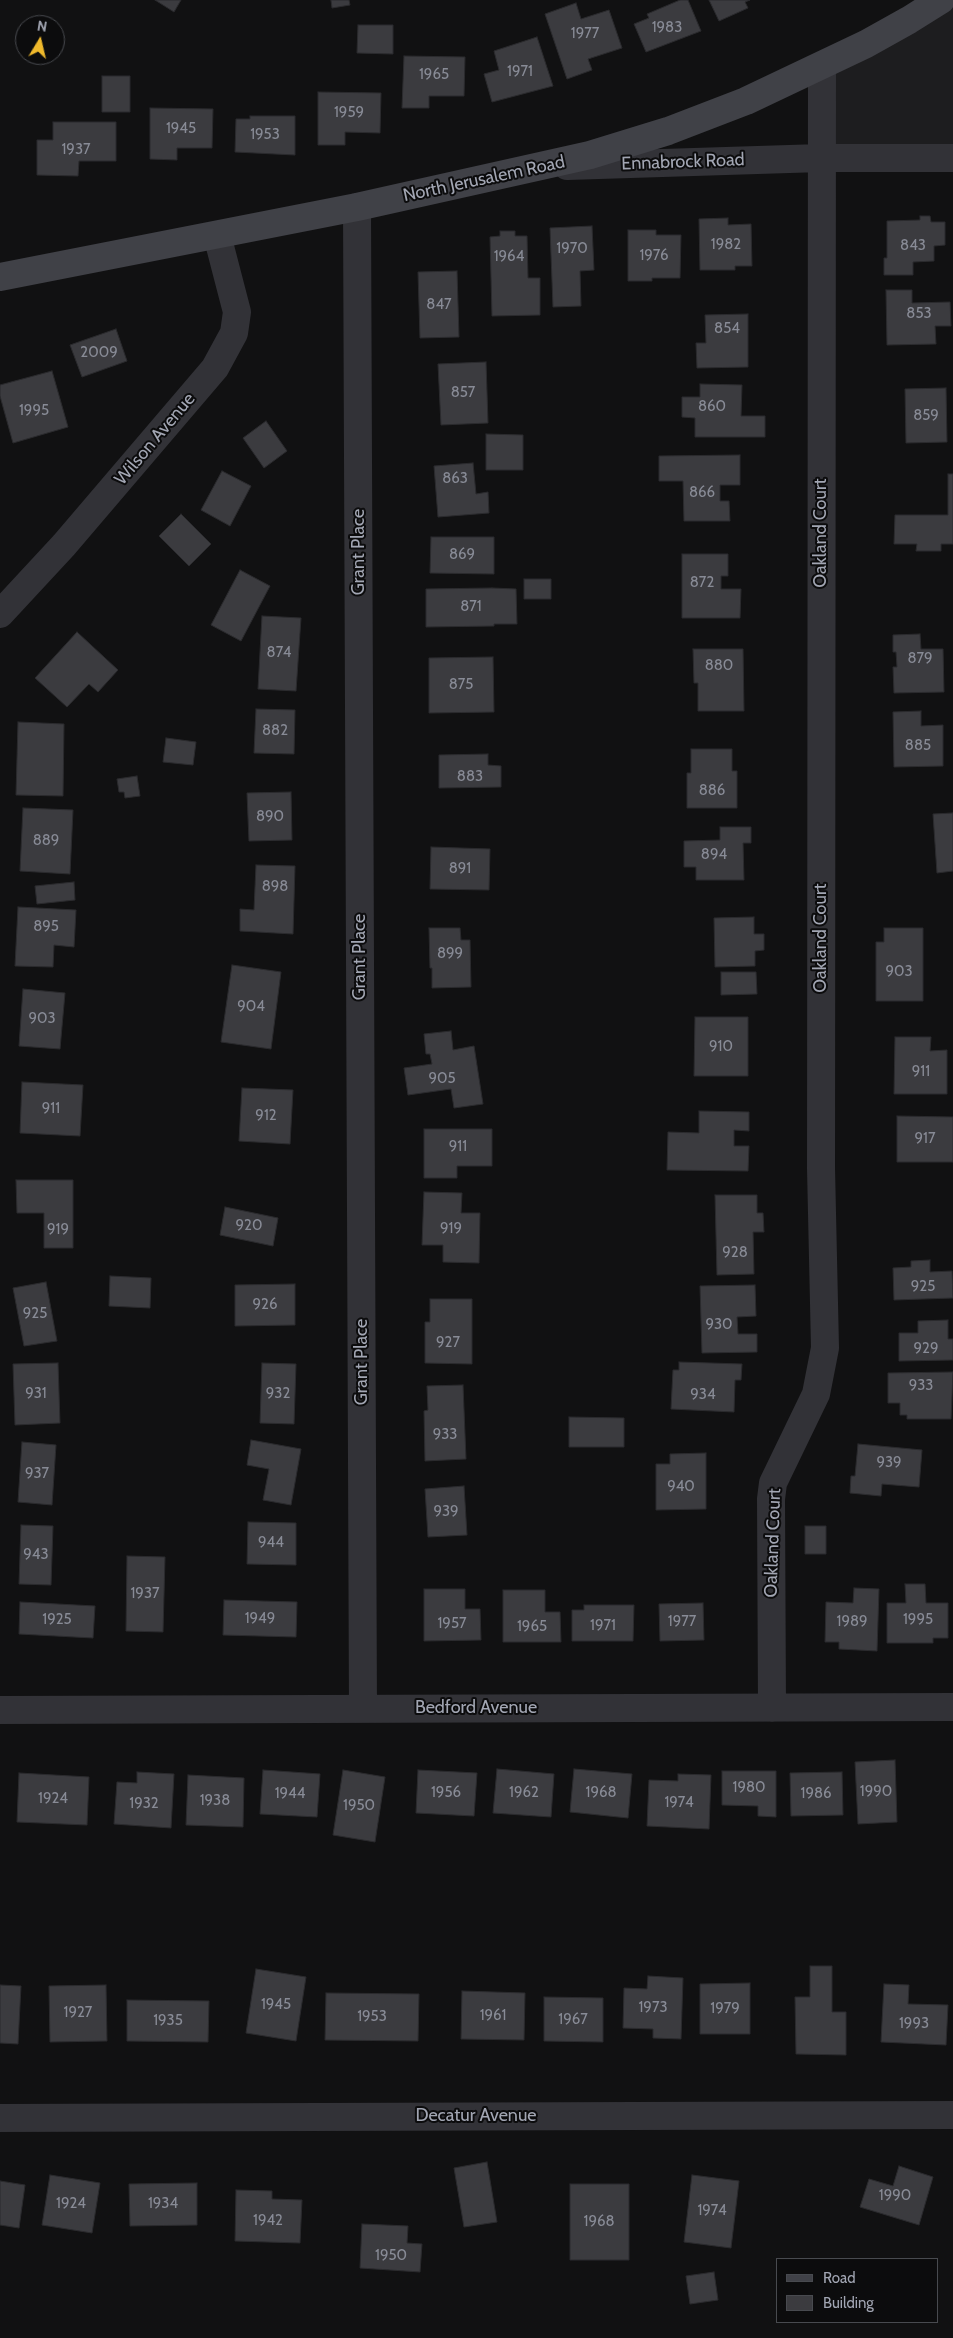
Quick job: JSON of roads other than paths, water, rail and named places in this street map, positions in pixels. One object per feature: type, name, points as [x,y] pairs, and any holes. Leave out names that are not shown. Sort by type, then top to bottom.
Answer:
[{"type":"main road","name":"North Jerusalem Road","points":[[0,277],[357,207],[590,155],[668,131],[746,101],[822,66],[909,20],[941,0]]},
{"type":"street","points":[[821,158],[822,66]]},
{"type":"street","name":"Ennabrock Road","points":[[545,166],[821,158],[953,158]]},
{"type":"street","name":"Oakland Court","points":[[772,1708],[771,1499],[773,1483],[816,1394],[825,1348],[821,1168],[821,158]]},
{"type":"street","name":"Grant Place","points":[[357,207],[363,1708]]},
{"type":"street","name":"Wilson Avenue","points":[[0,614],[64,545],[215,368],[234,333],[237,312],[217,234]]},
{"type":"street","name":"Bedford Avenue","points":[[0,1710],[953,1707]]},
{"type":"street","name":"Decatur Avenue","points":[[0,2118],[953,2115]]}]
